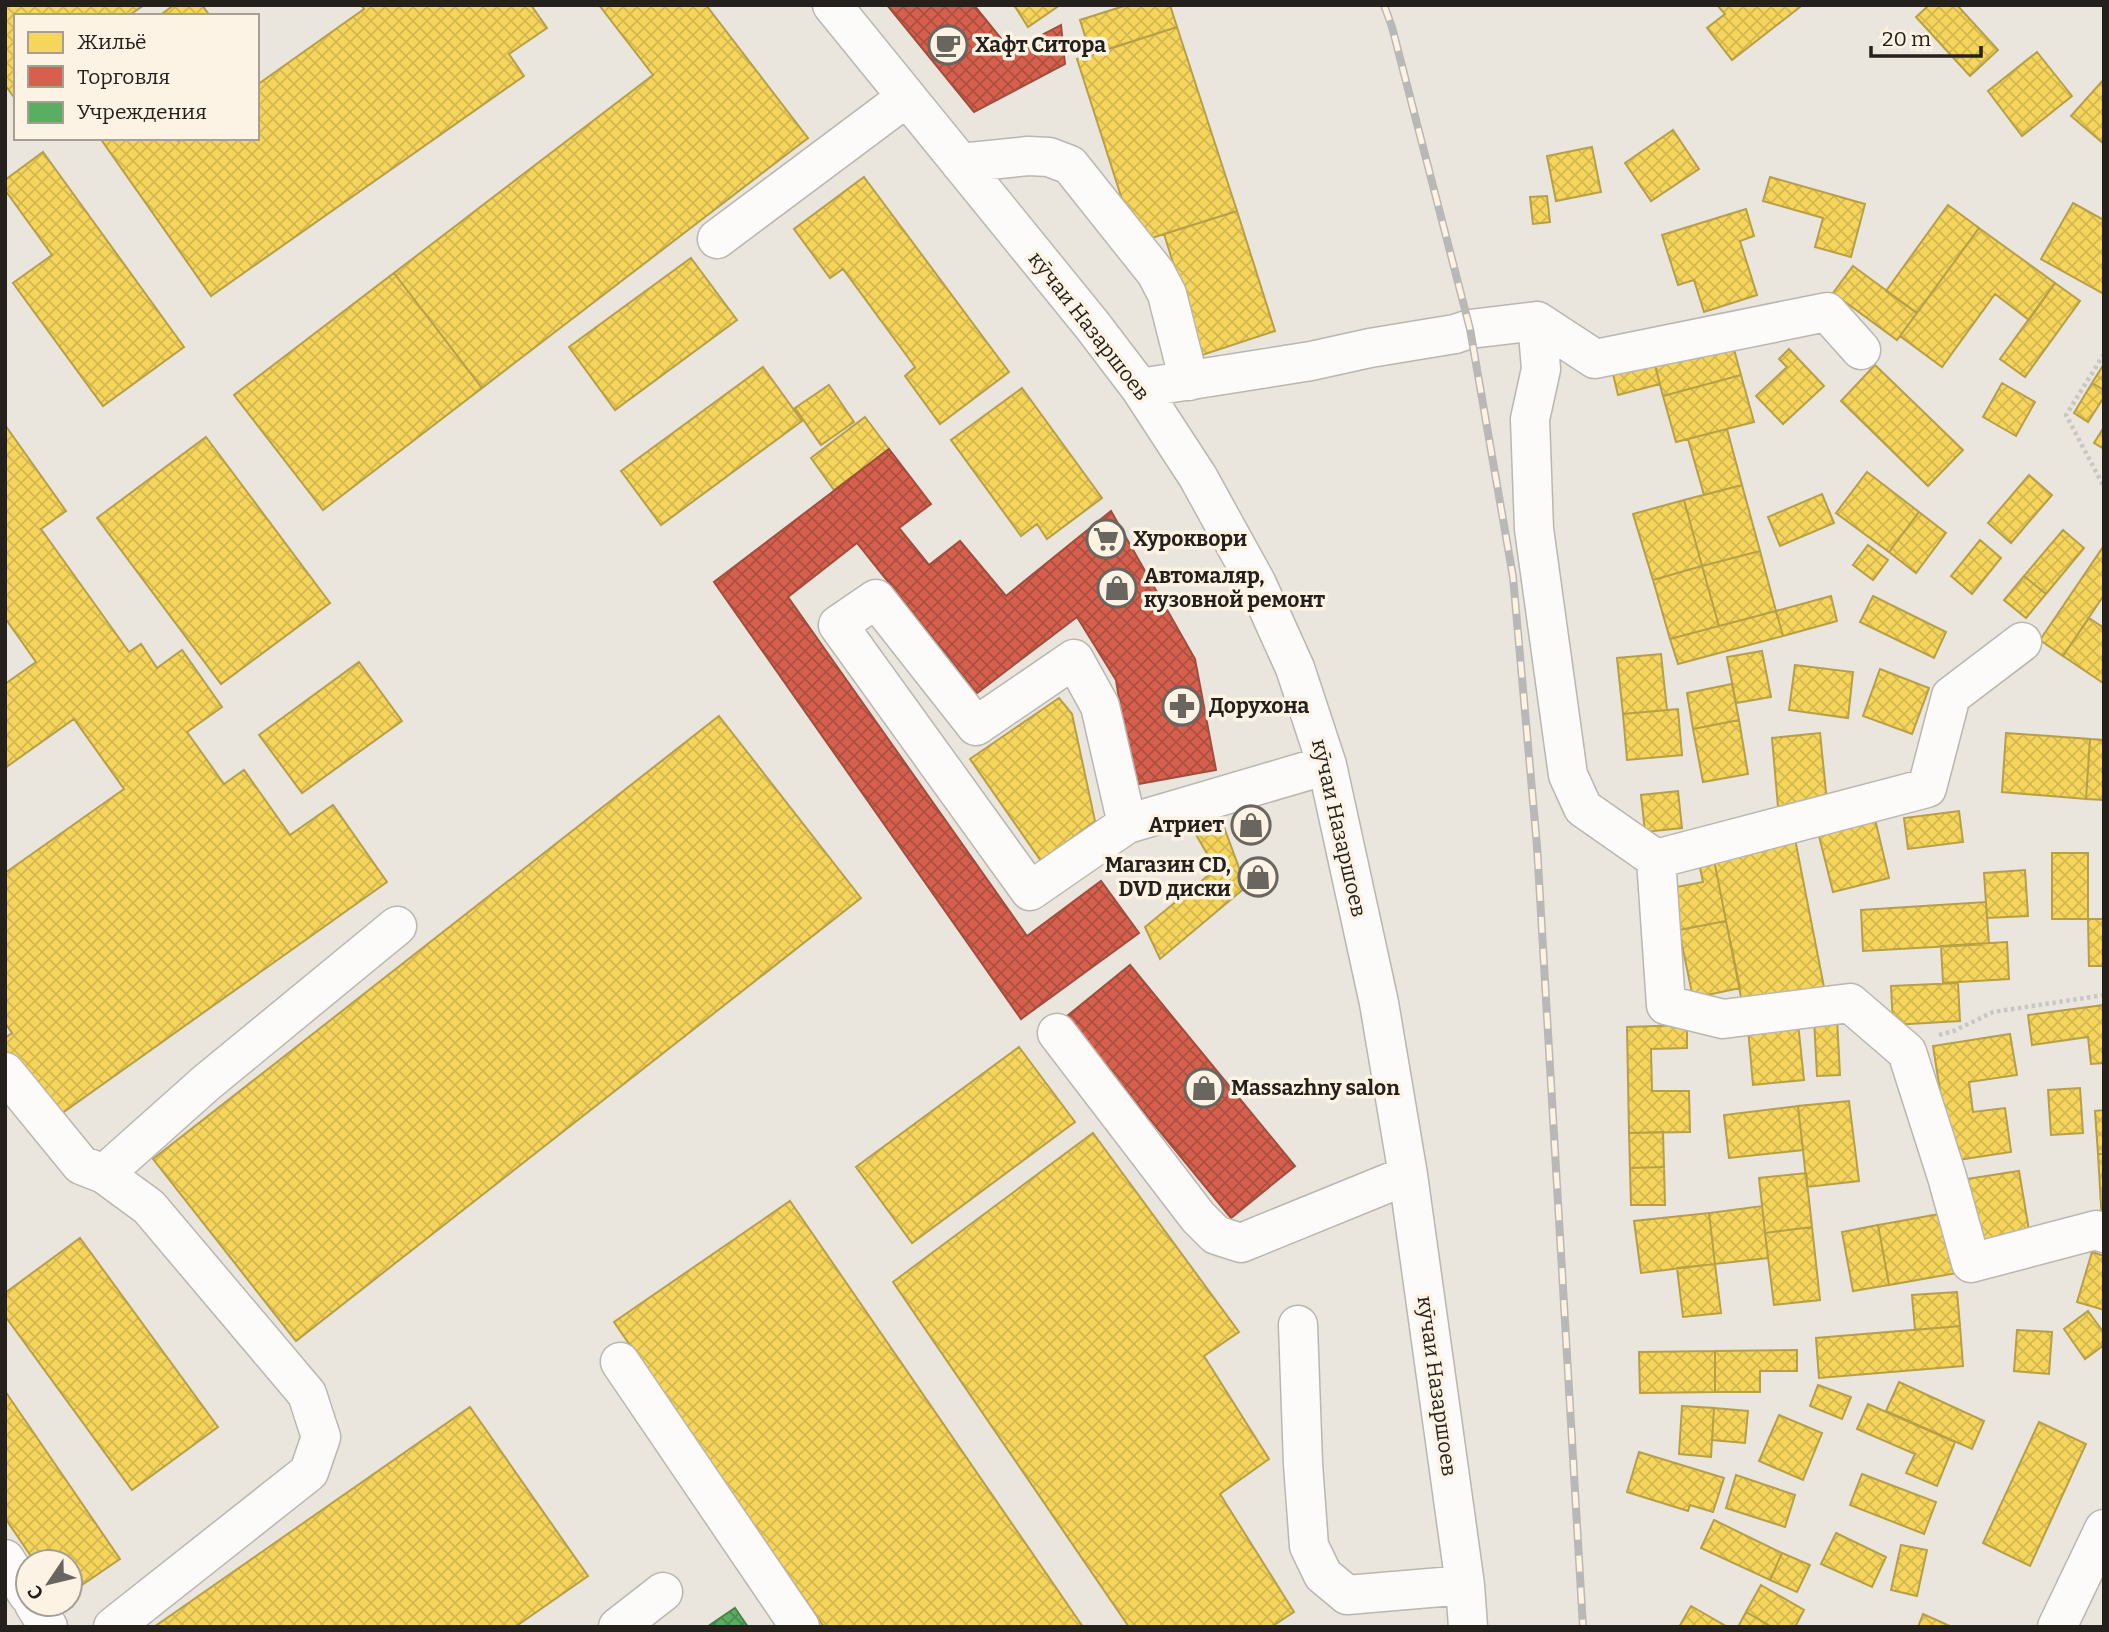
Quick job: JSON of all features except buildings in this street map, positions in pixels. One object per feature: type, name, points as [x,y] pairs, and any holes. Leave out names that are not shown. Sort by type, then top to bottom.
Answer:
[{"type":"street","name":"кӯчаи Назаршоев","points":[[832,5],[1140,388],[1198,477],[1257,584],[1295,668],[1327,765],[1379,1003],[1408,1175],[1465,1585],[1468,1627]]},
{"type":"street","points":[[717,239],[906,97]]},
{"type":"street","points":[[960,163],[1028,156],[1049,158],[1070,165],[1156,272],[1167,294],[1189,381]]},
{"type":"street","points":[[1140,388],[1311,361],[1470,329],[1537,321],[1595,359],[1827,312],[1860,350]]},
{"type":"street","points":[[1537,321],[1541,369],[1530,419],[1534,530],[1567,775],[1583,807],[1656,859]]},
{"type":"street","points":[[1127,824],[1100,706],[1074,659],[976,726],[876,599],[838,625],[1030,891],[1127,824],[1327,765]]},
{"type":"street","points":[[1656,859],[1927,788],[1951,696],[2022,642]]},
{"type":"street","points":[[1656,859],[1666,1005],[1723,1019],[1850,1003],[1907,1052],[1947,1177],[1970,1263],[2096,1230],[2104,1233]]},
{"type":"street","points":[[104,1174],[206,1083],[397,926]]},
{"type":"street","points":[[1057,1033],[1198,1217],[1216,1235],[1241,1243],[1408,1175]]},
{"type":"street","points":[[5,1072],[81,1165],[104,1174],[149,1207],[307,1394],[321,1437],[309,1472],[113,1627]]},
{"type":"street","points":[[1297,1325],[1309,1546],[1323,1575],[1347,1595],[1465,1585]]},
{"type":"street","points":[[620,1362],[800,1627]]},
{"type":"street","points":[[2057,1627],[2104,1529]]},
{"type":"street","points":[[618,1627],[663,1591]]},
{"type":"path","points":[[2104,354],[2066,415],[2104,487]]},
{"type":"path","points":[[1900,1046],[1954,1031],[1993,1012],[2104,995]]},
{"type":"railway","points":[[1384,5],[1470,329],[1513,577],[1537,846],[1583,1627]]},
{"type":"place","name":"Хафт Ситора","points":[[948,45]]},
{"type":"place","name":"Хуроквори","points":[[1106,539]]},
{"type":"place","name":"Автомаляр, кузовной ремонт","points":[[1117,588]]},
{"type":"place","name":"Дорухона","points":[[1182,706]]},
{"type":"place","name":"Атриет","points":[[1251,825]]},
{"type":"place","name":"Магазин CD, DVD диски","points":[[1258,877]]},
{"type":"place","name":"Massazhny salon","points":[[1204,1088]]}]
